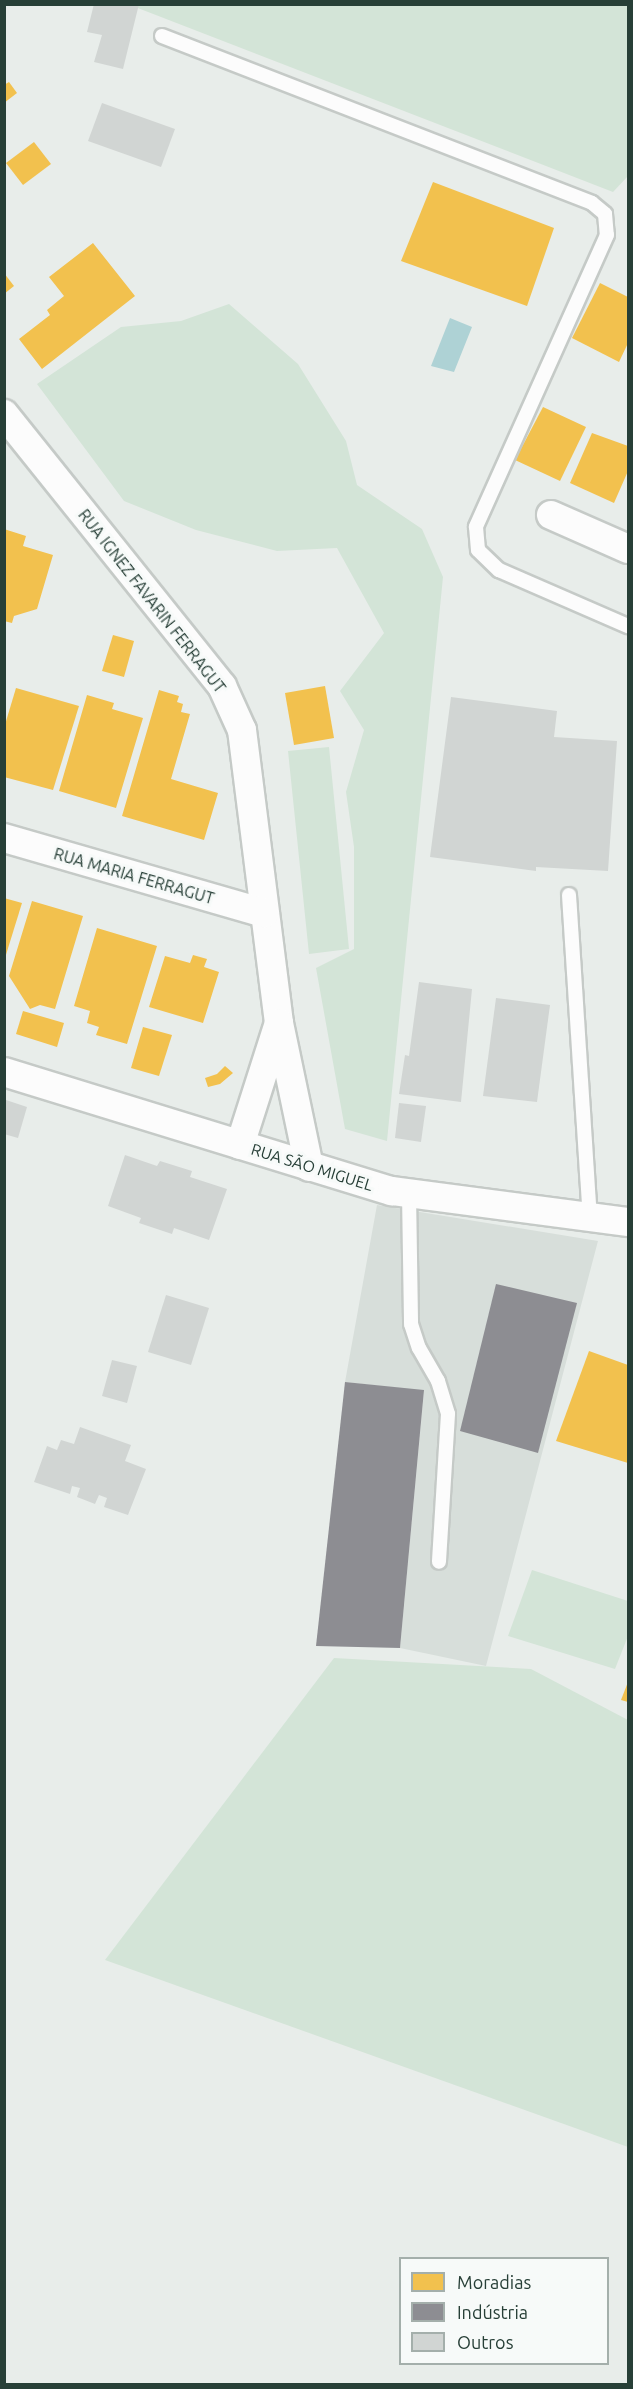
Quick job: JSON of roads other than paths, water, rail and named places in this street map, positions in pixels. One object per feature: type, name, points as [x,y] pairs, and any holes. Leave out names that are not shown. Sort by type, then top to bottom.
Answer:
[{"type":"street","name":"RUA IGNEZ FAVARIN FERRAGUT","points":[[6,419],[222,686],[242,730],[279,1023],[309,1167]]},
{"type":"street","points":[[551,515],[628,549]]},
{"type":"street","name":"RUA MARIA FERRAGUT","points":[[4,838],[264,913]]},
{"type":"street","name":"RUA IGNEZ FAVARIN FERRAGUT","points":[[240,1145],[279,1023]]},
{"type":"street","name":"RUA SÃO MIGUEL","points":[[4,1072],[393,1191],[628,1222]]},
{"type":"lane","points":[[162,36],[592,203],[605,214],[607,235],[476,527],[478,550],[499,570],[628,626]]},
{"type":"lane","points":[[569,895],[590,1216]]},
{"type":"lane","points":[[409,1193],[411,1324],[419,1348],[438,1381],[448,1414],[439,1562]]},
{"type":"water","points":[[450,318],[472,327],[454,372],[431,366]]}]
